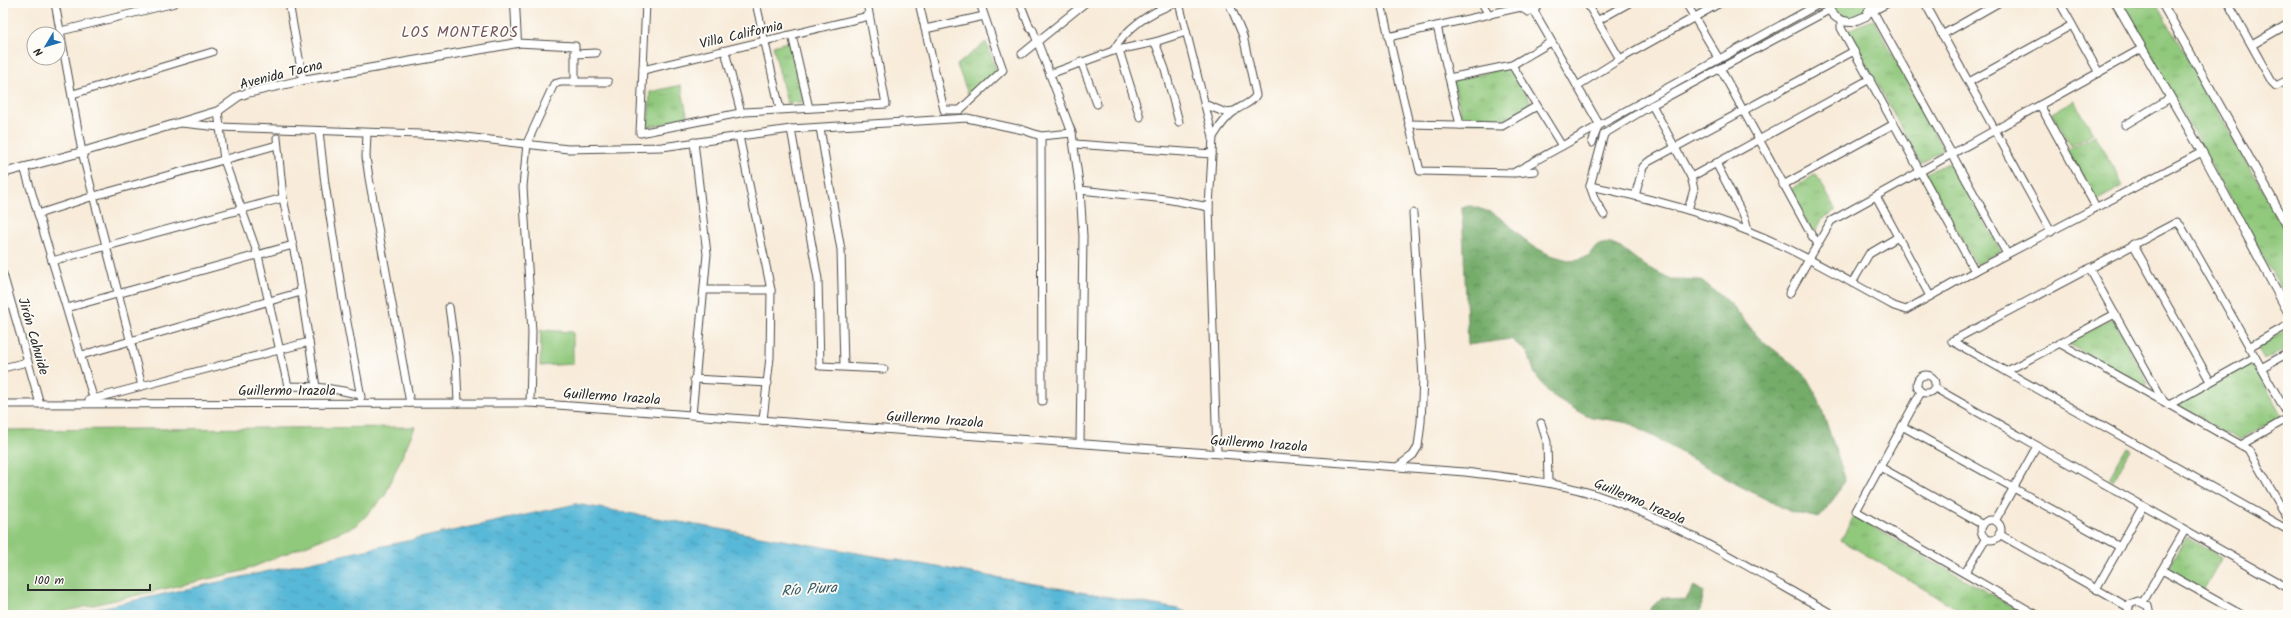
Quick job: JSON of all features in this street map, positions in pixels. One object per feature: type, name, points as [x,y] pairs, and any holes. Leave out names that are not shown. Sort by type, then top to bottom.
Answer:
[{"type":"street","points":[[55,3],[60,26]]},
{"type":"street","points":[[66,30],[175,3]]},
{"type":"street","points":[[289,3],[303,80]]},
{"type":"street","points":[[515,3],[517,43]]},
{"type":"street","points":[[646,3],[640,133],[741,113],[780,109],[886,104],[867,3]]},
{"type":"street","points":[[756,3],[780,109]]},
{"type":"street","points":[[919,3],[944,110],[960,110],[1003,70],[980,3]]},
{"type":"street","points":[[1020,3],[1038,41],[1072,133],[1074,144],[1080,190],[1083,236],[1080,443]]},
{"type":"street","points":[[1022,54],[1085,3]]},
{"type":"street","points":[[1116,50],[1135,24],[1148,15],[1176,3]]},
{"type":"street","points":[[1179,3],[1213,137],[1209,207],[1217,453]]},
{"type":"street","points":[[1213,137],[1225,120],[1235,111],[1254,100],[1256,95],[1243,36],[1229,3]]},
{"type":"street","points":[[1381,3],[1420,171],[1513,173],[1535,171]]},
{"type":"street","points":[[1482,3],[1489,15]]},
{"type":"street","points":[[1537,3],[1534,11],[1599,124]]},
{"type":"street","points":[[1586,3],[1620,59]]},
{"type":"street","points":[[1597,21],[1629,3]]},
{"type":"street","points":[[1686,3],[1719,59]]},
{"type":"street","points":[[1577,86],[1620,59],[1720,3]]},
{"type":"street","points":[[1604,215],[1595,200],[1590,186],[1604,134],[1652,105],[1828,6],[1841,20],[1857,22],[1872,9],[1887,3]]},
{"type":"street","points":[[1925,3],[2050,232]]},
{"type":"street","points":[[1942,35],[1998,3]]},
{"type":"street","points":[[2060,3],[2099,72]]},
{"type":"street","points":[[2116,3],[2141,49],[2202,152],[2288,312]]},
{"type":"street","points":[[2162,3],[2288,227]]},
{"type":"street","points":[[2228,3],[2272,82],[2276,86],[2288,80]]},
{"type":"street","points":[[1513,173],[1817,4]]},
{"type":"street","points":[[1388,37],[1489,15],[1521,5],[1528,12],[1534,11]]},
{"type":"street","points":[[1872,9],[2007,254]]},
{"type":"street","name":"Villa California","points":[[643,70],[869,16]]},
{"type":"street","points":[[925,29],[984,16]]},
{"type":"street","points":[[1841,20],[1841,28],[1975,271]]},
{"type":"street","points":[[2252,45],[2288,24]]},
{"type":"street","points":[[1969,82],[2072,25]]},
{"type":"street","points":[[1437,26],[1460,125]]},
{"type":"street","points":[[1050,74],[1116,50],[1155,42],[1186,32]]},
{"type":"street","points":[[792,35],[809,108]]},
{"type":"street","points":[[1155,42],[1165,69],[1179,122]]},
{"type":"street","points":[[1449,78],[1512,65],[1551,42]]},
{"type":"street","name":"Avenida Tacna","points":[[3,173],[181,123],[218,111],[239,96],[303,80],[517,43],[575,46],[576,54]]},
{"type":"street","points":[[1789,294],[1817,242],[1831,221],[2141,49]]},
{"type":"street","points":[[1116,50],[1140,117]]},
{"type":"street","points":[[725,51],[741,113]]},
{"type":"street","points":[[1635,196],[1644,167],[1648,162],[1854,51]]},
{"type":"street","points":[[73,94],[212,52]]},
{"type":"street","points":[[575,82],[576,54],[596,53]]},
{"type":"street","points":[[66,57],[82,152],[142,386]]},
{"type":"street","points":[[1081,62],[1097,104]]},
{"type":"street","points":[[1512,65],[1562,146]]},
{"type":"street","points":[[1720,68],[1783,184],[1812,236],[1817,242]]},
{"type":"street","points":[[1691,177],[1870,79]]},
{"type":"street","points":[[530,403],[532,332],[523,187],[527,143],[554,84],[575,82],[608,82]]},
{"type":"street","points":[[2125,125],[2170,98]]},
{"type":"street","points":[[1204,104],[1224,112],[1235,111]]},
{"type":"street","points":[[1652,105],[1691,177],[1694,189],[1688,210]]},
{"type":"street","points":[[2040,105],[2096,207]]},
{"type":"street","points":[[1409,124],[1502,126],[1537,106]]},
{"type":"street","points":[[218,111],[224,160],[258,255],[270,301],[288,386],[342,390],[360,395]]},
{"type":"street","points":[[181,123],[219,127],[448,135],[488,141],[527,143],[568,148],[662,147],[791,129],[967,118],[1023,130],[1041,136],[1072,133]]},
{"type":"street","points":[[1592,143],[1599,124]]},
{"type":"street","points":[[1783,184],[1894,124]]},
{"type":"street","points":[[820,128],[841,250],[844,366]]},
{"type":"street","points":[[791,129],[818,279],[820,366],[884,369]]},
{"type":"street","points":[[319,131],[327,200],[362,403]]},
{"type":"street","points":[[367,133],[369,178],[410,403]]},
{"type":"street","points":[[739,136],[771,290],[768,383],[763,420]]},
{"type":"street","points":[[1041,136],[1042,401]]},
{"type":"street","points":[[38,214],[94,196],[224,160],[277,142],[283,198],[293,245],[316,387]]},
{"type":"street","points":[[692,415],[694,379],[705,290],[707,254],[694,142]]},
{"type":"street","points":[[1074,144],[1212,154]]},
{"type":"street","points":[[1590,186],[1688,210],[1748,230],[1809,259],[1901,310],[1906,310],[1975,271],[2202,152]]},
{"type":"street","points":[[1716,163],[1745,220],[1748,230]]},
{"type":"street","points":[[24,168],[82,355],[93,397]]},
{"type":"street","points":[[1080,190],[1166,199],[1209,207]]},
{"type":"street","points":[[1876,196],[1930,296]]},
{"type":"street","points":[[52,261],[283,198]]},
{"type":"street","points":[[1397,467],[1414,455],[1418,447],[1421,422],[1423,378],[1413,213]]},
{"type":"street","points":[[2241,445],[2288,416],[2180,224],[2172,223],[1952,341],[2288,530]]},
{"type":"street","points":[[1852,283],[1869,254],[1898,237]]},
{"type":"street","points":[[2133,244],[2210,381]]},
{"type":"street","points":[[67,308],[293,245]]},
{"type":"street","points":[[2089,268],[2166,403]]},
{"type":"street","name":"Jirón Cahuide","points":[[3,274],[40,404]]},
{"type":"street","points":[[705,290],[771,290]]},
{"type":"street","points":[[82,355],[301,292]]},
{"type":"street","points":[[448,307],[456,356],[458,403]]},
{"type":"street","points":[[2007,371],[2115,314]]},
{"type":"street","points":[[2249,346],[2288,325]]},
{"type":"street","points":[[83,404],[93,397],[142,386],[280,348],[309,342]]},
{"type":"street","points":[[2059,343],[2248,449],[2288,519]]},
{"type":"street","points":[[2261,368],[2288,353]]},
{"type":"street","points":[[2166,403],[2255,357]]},
{"type":"street","points":[[3,368],[27,362]]},
{"type":"street","points":[[1923,376],[1932,377],[1936,382],[1935,388],[1928,394],[1921,392],[1918,389],[1917,383],[1923,376]]},
{"type":"street","points":[[694,379],[768,383]]},
{"type":"street","points":[[1935,388],[2288,588]]},
{"type":"street","points":[[1921,392],[1856,511],[2037,615]]},
{"type":"street","name":"Guillermo Irazola","points":[[3,404],[530,403],[1465,472],[1548,482],[1608,499],[1641,512],[1696,539],[1834,615]]},
{"type":"street","points":[[1541,422],[1547,442],[1548,482]]},
{"type":"street","points":[[1902,426],[2120,547]]},
{"type":"street","points":[[1995,521],[2037,446]]},
{"type":"street","points":[[1880,467],[1983,525]]},
{"type":"street","points":[[2096,589],[2143,506]]},
{"type":"street","points":[[1987,521],[1995,521],[2000,527],[1999,534],[1993,539],[1986,538],[1982,532],[1983,525],[1987,521]]},
{"type":"street","points":[[2143,602],[2185,530]]},
{"type":"street","points":[[1999,534],[2096,589],[2128,611],[2134,602],[2143,602],[2148,606],[2150,615]]},
{"type":"street","points":[[1965,573],[1986,538]]},
{"type":"street","points":[[2162,570],[2242,615]]},
{"type":"green space","points":[[1831,3],[1870,3],[1863,14],[1858,17],[1849,18],[1836,12]]},
{"type":"green space","points":[[2121,3],[2156,3],[2288,235],[2288,301]]},
{"type":"green space","points":[[1874,19],[1943,149],[1921,164],[1848,30]]},
{"type":"green space","points":[[790,41],[803,102],[787,103],[773,46]]},
{"type":"green space","points":[[986,42],[997,72],[968,94],[957,65]]},
{"type":"green space","points":[[1509,67],[1532,104],[1499,123],[1463,122],[1453,81]]},
{"type":"green space","points":[[681,85],[688,119],[648,127],[650,92]]},
{"type":"green space","points":[[2074,100],[2093,133],[2071,146],[2052,113]]},
{"type":"green space","points":[[2095,135],[2123,186],[2096,201],[2067,150]]},
{"type":"green space","points":[[1951,162],[2001,251],[1976,265],[1926,173]]},
{"type":"green space","points":[[1816,174],[1836,210],[1823,218],[1815,232],[1812,231],[1790,190]]},
{"type":"green space","points":[[1471,206],[1493,213],[1506,222],[1529,244],[1550,255],[1572,261],[1588,256],[1597,245],[1609,243],[1623,249],[1645,266],[1671,279],[1701,280],[1732,305],[1759,338],[1804,373],[1818,398],[1845,478],[1838,493],[1819,518],[1791,512],[1738,485],[1629,423],[1586,416],[1550,394],[1535,374],[1528,353],[1511,339],[1468,345],[1462,207]]},
{"type":"green space","points":[[2113,319],[2148,382],[2145,387],[2066,343]]},
{"type":"green space","points":[[541,330],[573,332],[573,364],[540,366]]},
{"type":"green space","points":[[2286,330],[2288,334],[2288,347],[2264,360],[2256,346]]},
{"type":"green space","points":[[2252,362],[2282,416],[2239,440],[2176,405]]},
{"type":"green space","points":[[415,427],[384,497],[357,525],[243,571],[49,615],[3,615],[3,462],[7,460],[3,443],[3,430]]},
{"type":"green space","points":[[2127,447],[2131,449],[2113,481],[2109,478]]},
{"type":"green space","points":[[1854,516],[2027,615],[1968,615],[1841,540]]},
{"type":"green space","points":[[2187,537],[2222,557],[2203,591],[2167,570]]},
{"type":"green space","points":[[1694,586],[1704,592],[1699,615],[1644,615],[1662,597],[1685,601]]},
{"type":"water","name":"Río Piura","points":[[576,504],[1178,609],[1194,615],[68,615]]},
{"type":"district","name":"LOS MONTEROS","points":[[460,32]]}]
